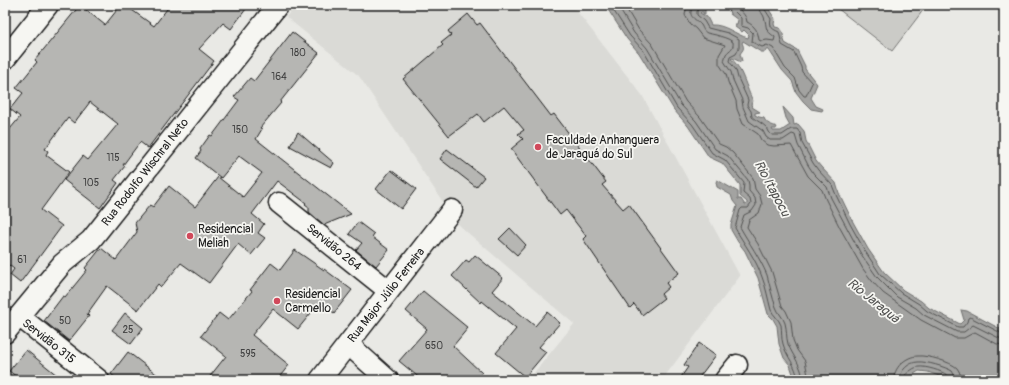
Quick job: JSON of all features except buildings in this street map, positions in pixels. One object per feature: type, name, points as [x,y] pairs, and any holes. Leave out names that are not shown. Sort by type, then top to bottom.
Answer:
[{"type":"street","points":[[5,59],[48,5]]},
{"type":"street","name":"Rua Rodolfo Wischral Neto","points":[[5,333],[62,264],[91,240],[278,5]]},
{"type":"street","name":"Servidão 264","points":[[279,203],[389,291]]},
{"type":"street","name":"Rua Major Júlio Ferreira","points":[[320,380],[452,210]]},
{"type":"street","name":"Servidão 315","points":[[18,316],[99,380]]},
{"type":"street","points":[[348,344],[388,380]]},
{"type":"shaded area","name":"Faculdade Anhanguera de Jaraguá do Sul","points":[[296,5],[572,5],[642,95],[740,276],[662,380],[528,380],[574,324],[460,226],[449,213],[359,76],[286,17]]},
{"type":"shaded area","points":[[833,5],[927,5],[892,51]]},
{"type":"water","points":[[605,5],[709,5],[705,7],[705,14],[703,14],[703,12],[700,13],[707,17],[711,25],[721,26],[748,38],[749,35],[744,30],[742,32],[735,27],[738,20],[730,14],[728,8],[731,7],[722,5],[766,5],[775,19],[775,27],[783,32],[785,43],[797,50],[805,69],[817,84],[811,98],[816,106],[823,109],[822,111],[811,109],[803,101],[796,92],[792,81],[782,70],[769,50],[767,49],[765,52],[761,52],[743,41],[743,49],[740,54],[742,61],[731,59],[735,62],[744,78],[753,101],[751,104],[752,107],[760,112],[755,113],[755,115],[764,118],[768,123],[777,127],[776,129],[772,129],[773,131],[781,131],[790,125],[783,107],[793,118],[794,125],[798,124],[804,131],[806,141],[816,161],[836,183],[839,193],[853,222],[868,249],[884,272],[903,290],[921,301],[929,308],[960,324],[964,320],[961,310],[967,311],[1004,331],[1004,380],[950,380],[928,372],[919,371],[909,377],[910,380],[795,380],[790,365],[784,358],[779,344],[777,326],[768,314],[758,278],[745,251],[731,230],[731,225],[737,206],[731,195],[717,187],[716,182],[717,180],[738,192],[738,199],[741,199],[745,205],[747,202],[740,196],[740,185],[722,163],[709,157],[688,126],[674,110],[639,53],[627,39]]},
{"type":"place","name":"Faculdade Anhanguera de Jaraguá do Sul","points":[[538,147]]},
{"type":"place","name":"Residencial Meliah","points":[[190,236]]},
{"type":"place","name":"Residencial Carmello","points":[[277,301]]},
{"type":"water label","name":"Rio Itapocu","points":[[773,188]]},
{"type":"water label","name":"Rio Jaraguá","points":[[874,300]]}]
